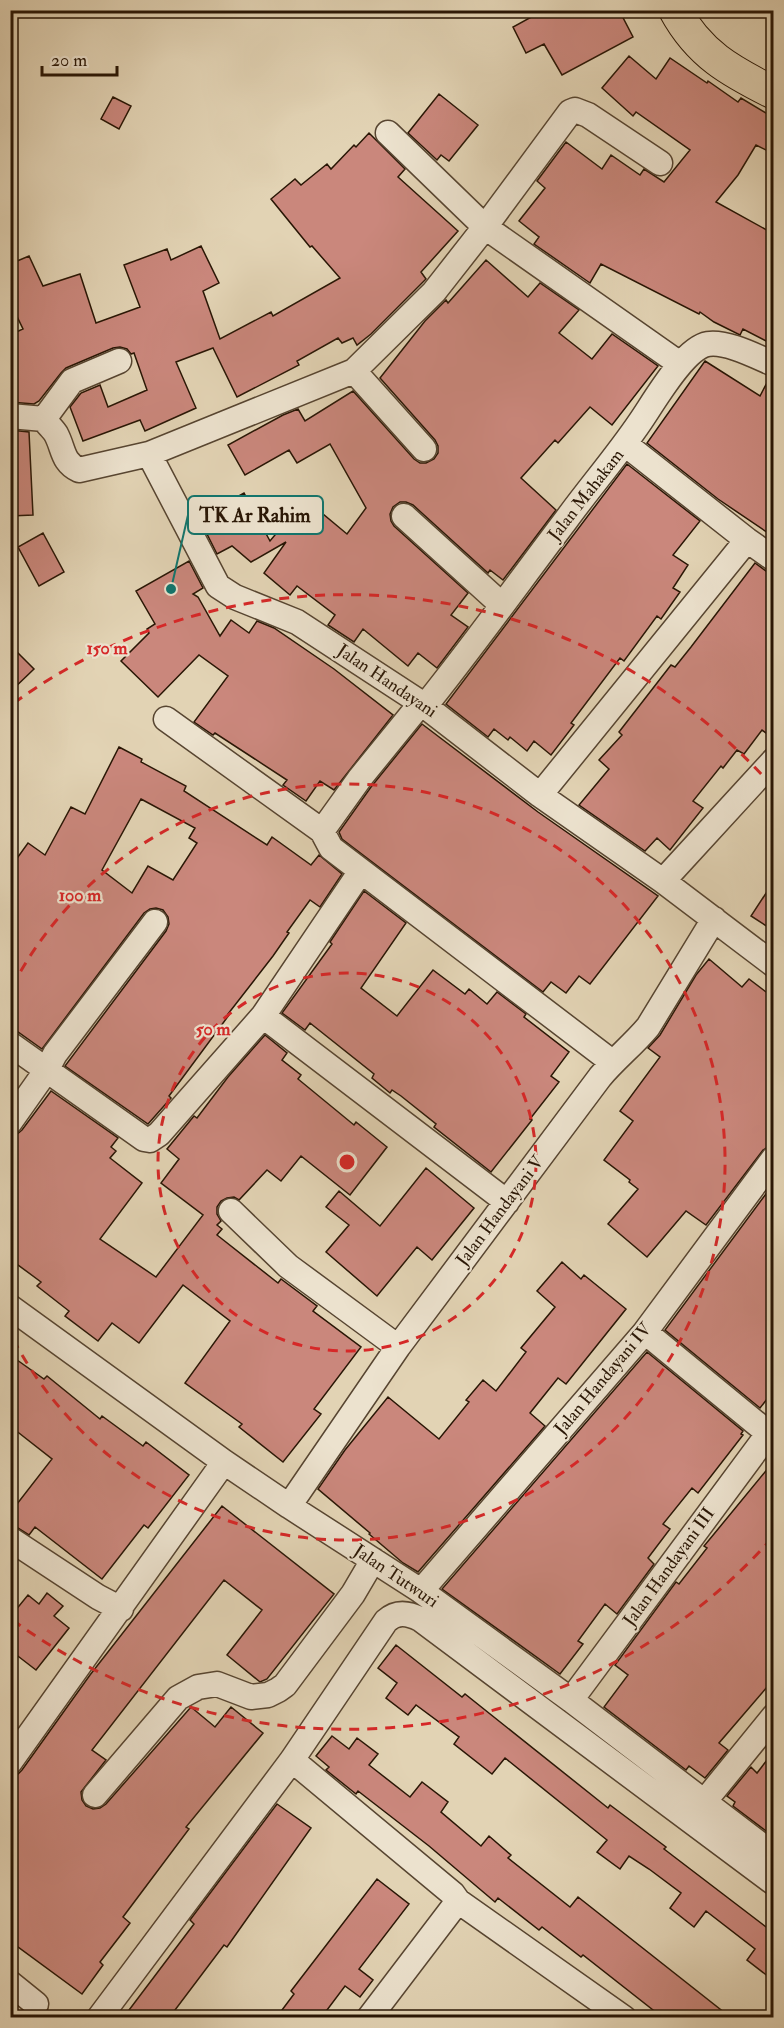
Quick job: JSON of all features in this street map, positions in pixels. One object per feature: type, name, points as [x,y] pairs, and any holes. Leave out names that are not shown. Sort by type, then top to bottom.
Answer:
[{"type":"main road","points":[[675,10],[684,28],[716,62],[774,93]]},
{"type":"street","points":[[10,416],[44,419],[56,435],[65,459],[78,470],[149,453],[354,371],[434,292],[565,118],[574,110],[588,115],[660,163]]},
{"type":"street","points":[[388,133],[485,227],[680,364]]},
{"type":"street","name":"Jalan Mahakam","points":[[322,831],[360,778],[476,643],[502,605],[625,444],[680,364],[707,344],[738,350],[774,364]]},
{"type":"street","points":[[44,419],[72,381],[119,361]]},
{"type":"street","points":[[354,371],[424,449]]},
{"type":"street","points":[[625,444],[747,540],[774,558]]},
{"type":"street","name":"Jalan Handayani","points":[[149,453],[218,586],[235,597],[297,622],[423,704],[540,795],[663,881],[774,965]]},
{"type":"street","points":[[404,516],[502,605]]},
{"type":"street","points":[[540,795],[747,540]]},
{"type":"street","points":[[166,719],[322,831],[331,848],[612,1062]]},
{"type":"street","points":[[663,881],[774,760]]},
{"type":"street","points":[[10,1044],[144,1139],[150,1140],[159,1134],[263,1016],[361,871]]},
{"type":"street","name":"Jalan Handayani V","points":[[288,1506],[398,1347],[612,1062],[635,1043],[648,1027],[714,919]]},
{"type":"street","points":[[10,1122],[46,1071],[55,1054],[155,922]]},
{"type":"street","points":[[263,1016],[507,1202]]},
{"type":"street","name":"Jalan Handayani IV","points":[[421,1591],[645,1332],[774,1158]]},
{"type":"street","points":[[231,1211],[288,1266],[398,1347]]},
{"type":"street","name":"Jalan Tutwuri","points":[[10,1307],[224,1462],[421,1591],[571,1700],[774,1855]]},
{"type":"street","name":"Jalan Handayani III","points":[[571,1700],[771,1430],[645,1332]]},
{"type":"street","points":[[11,1759],[121,1609],[224,1462]]},
{"type":"street","points":[[10,1539],[98,1597],[121,1609]]},
{"type":"street","points":[[95,1795],[178,1698],[189,1690],[217,1684],[251,1697],[267,1695],[285,1685],[352,1594],[373,1560]]},
{"type":"street","points":[[99,2018],[292,1760],[391,1616],[408,1613],[430,1626],[774,1883]]},
{"type":"street","points":[[704,1802],[774,1716]]},
{"type":"street","points":[[292,1760],[453,1894],[458,1901],[624,2018]]},
{"type":"street","points":[[369,2018],[458,1901]]},
{"type":"street","points":[[10,1983],[36,2004]]},
{"type":"building","points":[[544,10],[619,10],[633,37],[562,75],[544,44],[526,53],[513,27]]},
{"type":"building","points":[[629,56],[656,79],[670,58],[738,102],[741,98],[774,118],[774,154],[756,145],[738,175],[716,202],[774,234],[774,345],[743,329],[740,335],[700,312],[699,314],[601,264],[590,283],[534,244],[539,237],[519,221],[545,188],[537,181],[566,142],[602,169],[611,155],[640,175],[644,169],[664,182],[690,150],[636,112],[633,116],[602,88]]},
{"type":"building","points":[[439,94],[478,125],[449,161],[441,155],[437,160],[408,133]]},
{"type":"building","points":[[113,97],[131,106],[119,129],[101,119]]},
{"type":"building","points":[[369,133],[405,169],[398,177],[458,231],[421,272],[426,279],[357,345],[353,338],[342,343],[338,338],[297,361],[299,365],[237,397],[213,348],[176,362],[196,408],[145,431],[140,420],[83,441],[70,407],[81,393],[100,385],[108,407],[147,390],[134,353],[131,354],[127,349],[120,347],[66,368],[34,404],[10,402],[10,397],[16,397],[10,385],[10,335],[23,329],[10,302],[10,264],[29,256],[43,286],[80,274],[96,323],[140,307],[124,265],[167,249],[171,260],[201,246],[219,283],[203,291],[220,339],[271,312],[273,316],[340,278],[312,246],[310,247],[271,199],[295,179],[301,185],[327,164],[331,169]]},
{"type":"building","points":[[486,260],[528,297],[540,283],[579,310],[559,333],[592,359],[612,334],[658,366],[612,425],[590,407],[558,443],[555,440],[521,478],[556,510],[503,580],[490,570],[488,573],[413,505],[400,502],[393,507],[390,514],[394,526],[468,593],[451,615],[468,627],[437,668],[418,653],[408,666],[363,629],[354,642],[328,625],[335,615],[297,586],[290,595],[264,573],[286,542],[251,562],[232,546],[217,554],[199,518],[244,493],[270,541],[305,499],[347,534],[366,508],[330,444],[297,463],[289,450],[245,475],[228,445],[298,409],[305,421],[353,391],[414,459],[420,463],[426,463],[434,459],[438,453],[435,440],[380,378],[425,321],[446,300],[448,303]]},
{"type":"building","points":[[705,361],[760,396],[770,377],[774,378],[774,537],[718,499],[647,443]]},
{"type":"building","points":[[10,430],[29,432],[33,515],[10,516]]},
{"type":"building","points":[[627,464],[700,521],[673,555],[688,565],[673,588],[680,592],[661,619],[657,616],[624,661],[620,658],[571,723],[574,725],[551,755],[534,741],[527,751],[510,737],[508,740],[494,729],[488,737],[446,704]]},
{"type":"building","points":[[43,533],[64,572],[39,586],[18,547]]},
{"type":"building","points":[[189,561],[203,588],[193,594],[198,597],[220,636],[231,620],[249,633],[257,621],[274,628],[334,669],[393,715],[334,790],[320,781],[306,801],[283,785],[287,780],[194,722],[228,676],[199,655],[158,697],[121,661],[149,633],[147,629],[155,624],[136,591]]},
{"type":"building","points":[[755,563],[766,571],[774,573],[774,739],[762,730],[744,754],[737,750],[693,801],[703,808],[670,850],[657,838],[645,851],[579,805],[609,769],[599,760],[622,735],[619,732],[671,665],[675,667]]},
{"type":"building","points":[[10,645],[34,669],[10,692]]},
{"type":"building","points":[[422,724],[538,812],[658,896],[590,984],[579,976],[566,993],[551,982],[543,992],[342,839],[339,832],[371,787]]},
{"type":"building","points":[[119,747],[142,759],[141,762],[186,786],[184,791],[267,845],[272,837],[311,865],[319,855],[342,874],[320,907],[310,900],[273,956],[169,1096],[171,1098],[148,1124],[65,1066],[166,931],[169,924],[168,917],[163,910],[156,908],[144,913],[42,1049],[18,1032],[10,1030],[10,868],[28,843],[45,855],[71,807],[85,814]],"holes":[[[141,799],[195,828],[189,838],[197,843],[173,880],[148,866],[132,893],[102,870]]]},
{"type":"building","points":[[774,881],[774,931],[751,916]]},
{"type":"building","points":[[364,891],[406,923],[361,988],[397,1016],[433,970],[465,994],[469,989],[487,1004],[497,992],[526,1014],[524,1017],[569,1052],[551,1076],[559,1082],[491,1172],[434,1127],[436,1124],[401,1096],[392,1090],[390,1093],[372,1078],[374,1074],[310,1023],[305,1030],[282,1013],[332,944],[330,942]]},
{"type":"building","points":[[709,959],[742,987],[749,979],[774,998],[774,1144],[763,1150],[706,1225],[686,1211],[647,1257],[608,1224],[638,1189],[604,1160],[633,1121],[620,1111],[660,1057],[648,1048],[660,1035],[696,975]]},
{"type":"building","points":[[265,1035],[287,1053],[282,1060],[301,1075],[298,1079],[354,1125],[356,1122],[387,1147],[350,1195],[301,1156],[281,1181],[267,1170],[239,1200],[234,1197],[227,1198],[217,1207],[217,1214],[221,1221],[217,1225],[222,1229],[217,1235],[278,1283],[281,1279],[317,1306],[313,1311],[361,1347],[314,1409],[321,1414],[283,1462],[239,1427],[242,1424],[185,1383],[230,1321],[183,1285],[139,1343],[112,1323],[98,1341],[65,1316],[69,1311],[37,1286],[41,1282],[10,1259],[10,1136],[22,1130],[51,1091],[118,1138],[111,1147],[116,1151],[110,1158],[142,1183],[100,1239],[156,1277],[203,1215],[161,1183],[179,1159],[167,1149],[194,1116],[197,1118],[228,1077]]},
{"type":"building","points":[[426,1168],[474,1208],[432,1260],[417,1247],[377,1296],[326,1252],[349,1225],[326,1207],[339,1191],[380,1226]]},
{"type":"building","points":[[774,1183],[774,1390],[760,1408],[665,1330]]},
{"type":"building","points":[[562,1262],[581,1279],[584,1275],[626,1309],[566,1384],[558,1378],[530,1413],[545,1426],[418,1572],[403,1563],[318,1489],[345,1450],[388,1397],[439,1439],[469,1402],[466,1400],[483,1380],[496,1391],[526,1352],[521,1348],[555,1307],[537,1291]]},
{"type":"building","points":[[647,1352],[743,1431],[741,1434],[743,1435],[698,1493],[692,1488],[663,1524],[670,1529],[648,1558],[654,1564],[617,1614],[605,1604],[578,1641],[583,1644],[560,1674],[442,1589]]},
{"type":"building","points":[[10,1355],[44,1379],[47,1376],[100,1419],[102,1416],[143,1446],[146,1442],[189,1475],[148,1528],[144,1525],[102,1579],[35,1527],[29,1535],[10,1523],[10,1513],[52,1459],[10,1426]]},
{"type":"building","points":[[774,1461],[774,1679],[719,1743],[728,1750],[705,1778],[689,1766],[686,1770],[604,1707],[628,1675],[615,1665],[676,1582],[679,1584],[707,1548],[704,1546]]},
{"type":"building","points":[[222,1506],[334,1594],[267,1679],[260,1682],[227,1655],[262,1610],[224,1580],[92,1750],[106,1760],[81,1792],[86,1806],[93,1809],[106,1804],[191,1707],[215,1727],[231,1707],[263,1733],[186,1827],[189,1829],[123,1917],[130,1923],[100,1962],[103,1965],[82,1994],[10,1941],[10,1782],[22,1770],[90,1675]]},
{"type":"building","points":[[47,1593],[63,1606],[54,1616],[69,1628],[36,1670],[10,1650],[10,1617],[28,1595],[39,1604]]},
{"type":"building","points":[[396,1645],[462,1697],[465,1694],[608,1808],[610,1805],[666,1847],[664,1849],[770,1930],[774,1925],[774,1981],[747,1960],[755,1949],[706,1911],[694,1927],[670,1908],[681,1893],[649,1869],[629,1856],[620,1869],[597,1852],[607,1840],[505,1758],[492,1774],[454,1744],[459,1737],[416,1705],[408,1715],[386,1698],[397,1683],[378,1668]]},
{"type":"building","points":[[332,1736],[349,1749],[357,1738],[378,1754],[369,1765],[410,1797],[422,1782],[448,1802],[441,1812],[481,1846],[489,1836],[511,1855],[508,1858],[570,1907],[578,1897],[730,2017],[662,2017],[583,1955],[581,1957],[542,1927],[539,1930],[498,1898],[495,1902],[429,1846],[358,1791],[356,1794],[326,1770],[329,1767],[316,1756]]},
{"type":"building","points":[[774,1751],[774,1837],[733,1806],[735,1802],[727,1796],[751,1767],[757,1773]]},
{"type":"building","points":[[277,1804],[311,1828],[227,1947],[224,1945],[169,2018],[123,2018],[194,1924],[190,1920]]},
{"type":"building","points":[[377,1879],[409,1904],[359,1969],[373,1980],[360,1997],[345,1986],[321,2018],[276,2018],[294,1994],[291,1991]]},
{"type":"place","name":"TK Ar Rahim","points":[[171,589]]}]
